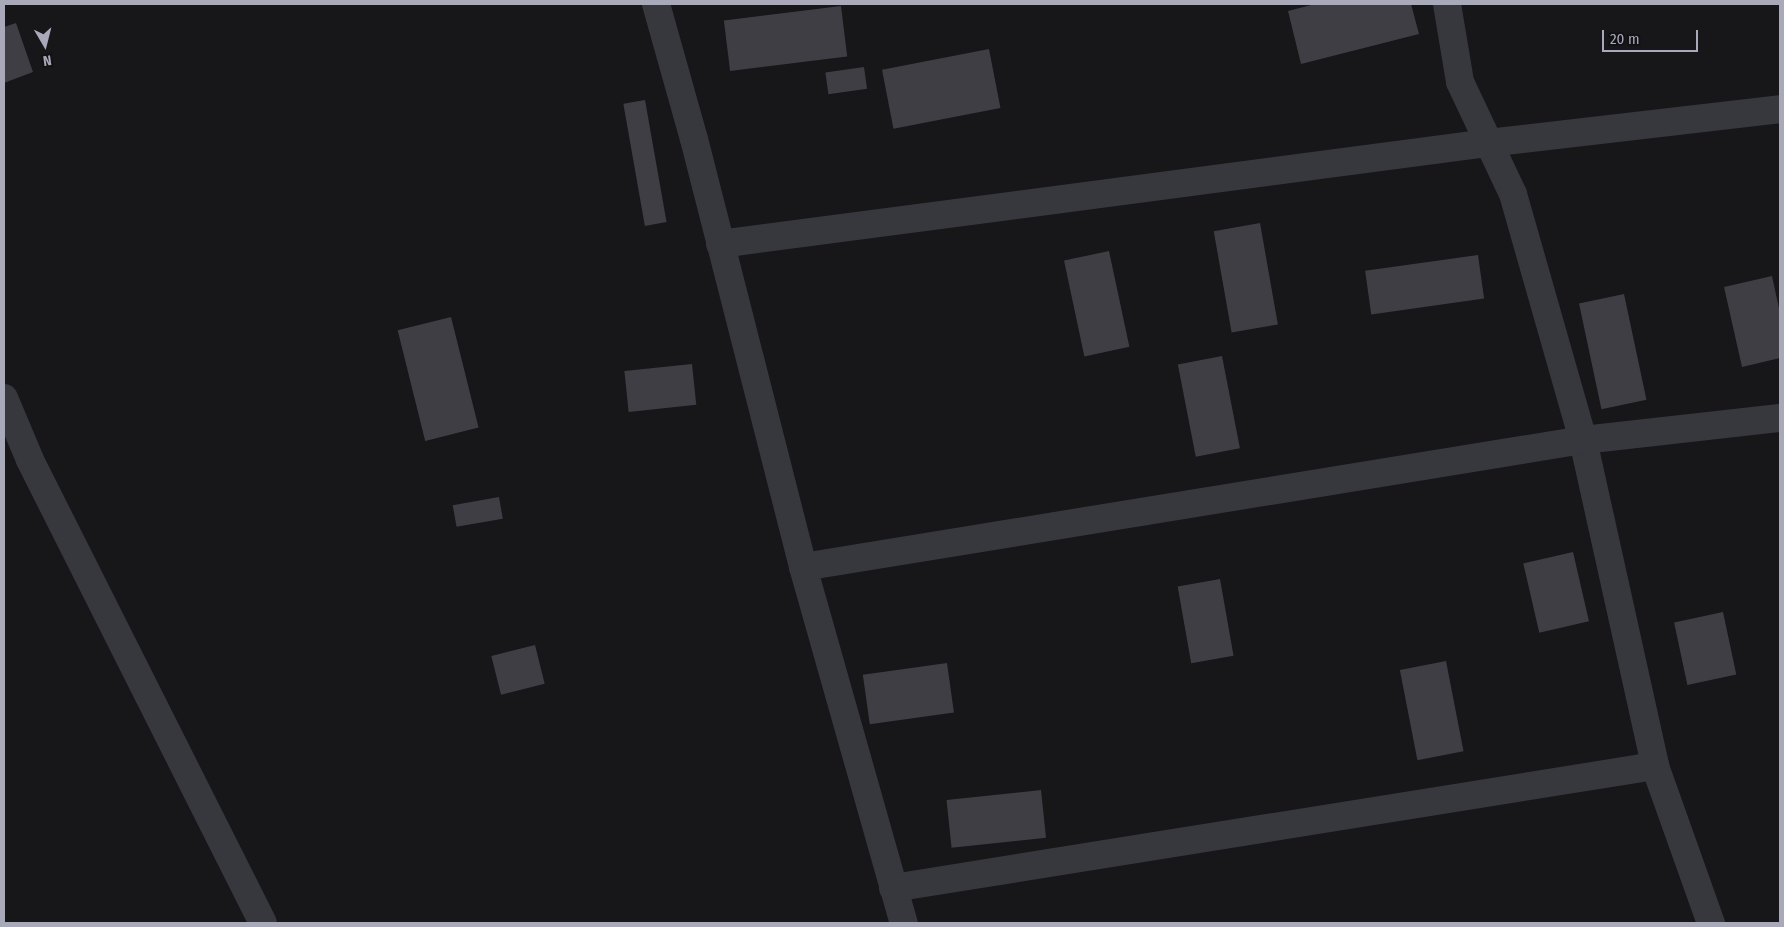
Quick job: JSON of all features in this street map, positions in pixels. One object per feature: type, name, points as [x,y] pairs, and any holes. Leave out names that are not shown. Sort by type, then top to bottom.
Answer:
[{"type":"street","points":[[656,4],[804,566],[904,923]]},
{"type":"street","points":[[1447,4],[1460,82],[1513,194],[1583,440],[1655,766],[1711,923]]},
{"type":"street","points":[[720,244],[1488,143],[1780,109]]},
{"type":"street","points":[[4,398],[34,469],[263,923]]},
{"type":"street","points":[[804,566],[1583,440],[1780,418]]},
{"type":"street","points":[[893,888],[1655,766]]},
{"type":"building","points":[[1315,4],[1411,4],[1419,34],[1301,64],[1288,11]]},
{"type":"building","points":[[841,6],[847,57],[730,71],[724,20]]},
{"type":"building","points":[[16,23],[33,72],[4,83],[4,27]]},
{"type":"building","points":[[989,49],[1000,108],[893,129],[882,70]]},
{"type":"building","points":[[864,67],[867,89],[828,94],[825,72]]},
{"type":"building","points":[[645,100],[667,222],[645,226],[623,104]]},
{"type":"building","points":[[1260,223],[1278,324],[1232,333],[1214,231]]},
{"type":"building","points":[[1109,251],[1129,347],[1084,356],[1064,261]]},
{"type":"building","points":[[1478,255],[1484,299],[1371,314],[1365,271]]},
{"type":"building","points":[[1772,276],[1780,313],[1780,358],[1742,367],[1724,287]]},
{"type":"building","points":[[1624,294],[1646,400],[1601,409],[1579,304]]},
{"type":"building","points":[[451,317],[479,428],[425,441],[398,330]]},
{"type":"building","points":[[1222,356],[1240,448],[1196,457],[1178,365]]},
{"type":"building","points":[[692,364],[696,405],[629,412],[624,371]]},
{"type":"building","points":[[499,497],[503,519],[457,527],[453,505]]},
{"type":"building","points":[[1573,552],[1589,621],[1539,633],[1523,563]]},
{"type":"building","points":[[1220,579],[1234,656],[1191,663],[1178,586]]},
{"type":"building","points":[[1723,612],[1736,675],[1687,685],[1674,622]]},
{"type":"building","points":[[535,645],[545,684],[501,695],[491,656]]},
{"type":"building","points":[[1446,661],[1464,751],[1417,760],[1400,670]]},
{"type":"building","points":[[947,663],[954,713],[870,724],[863,675]]},
{"type":"building","points":[[1041,790],[1046,838],[952,848],[947,800]]}]
